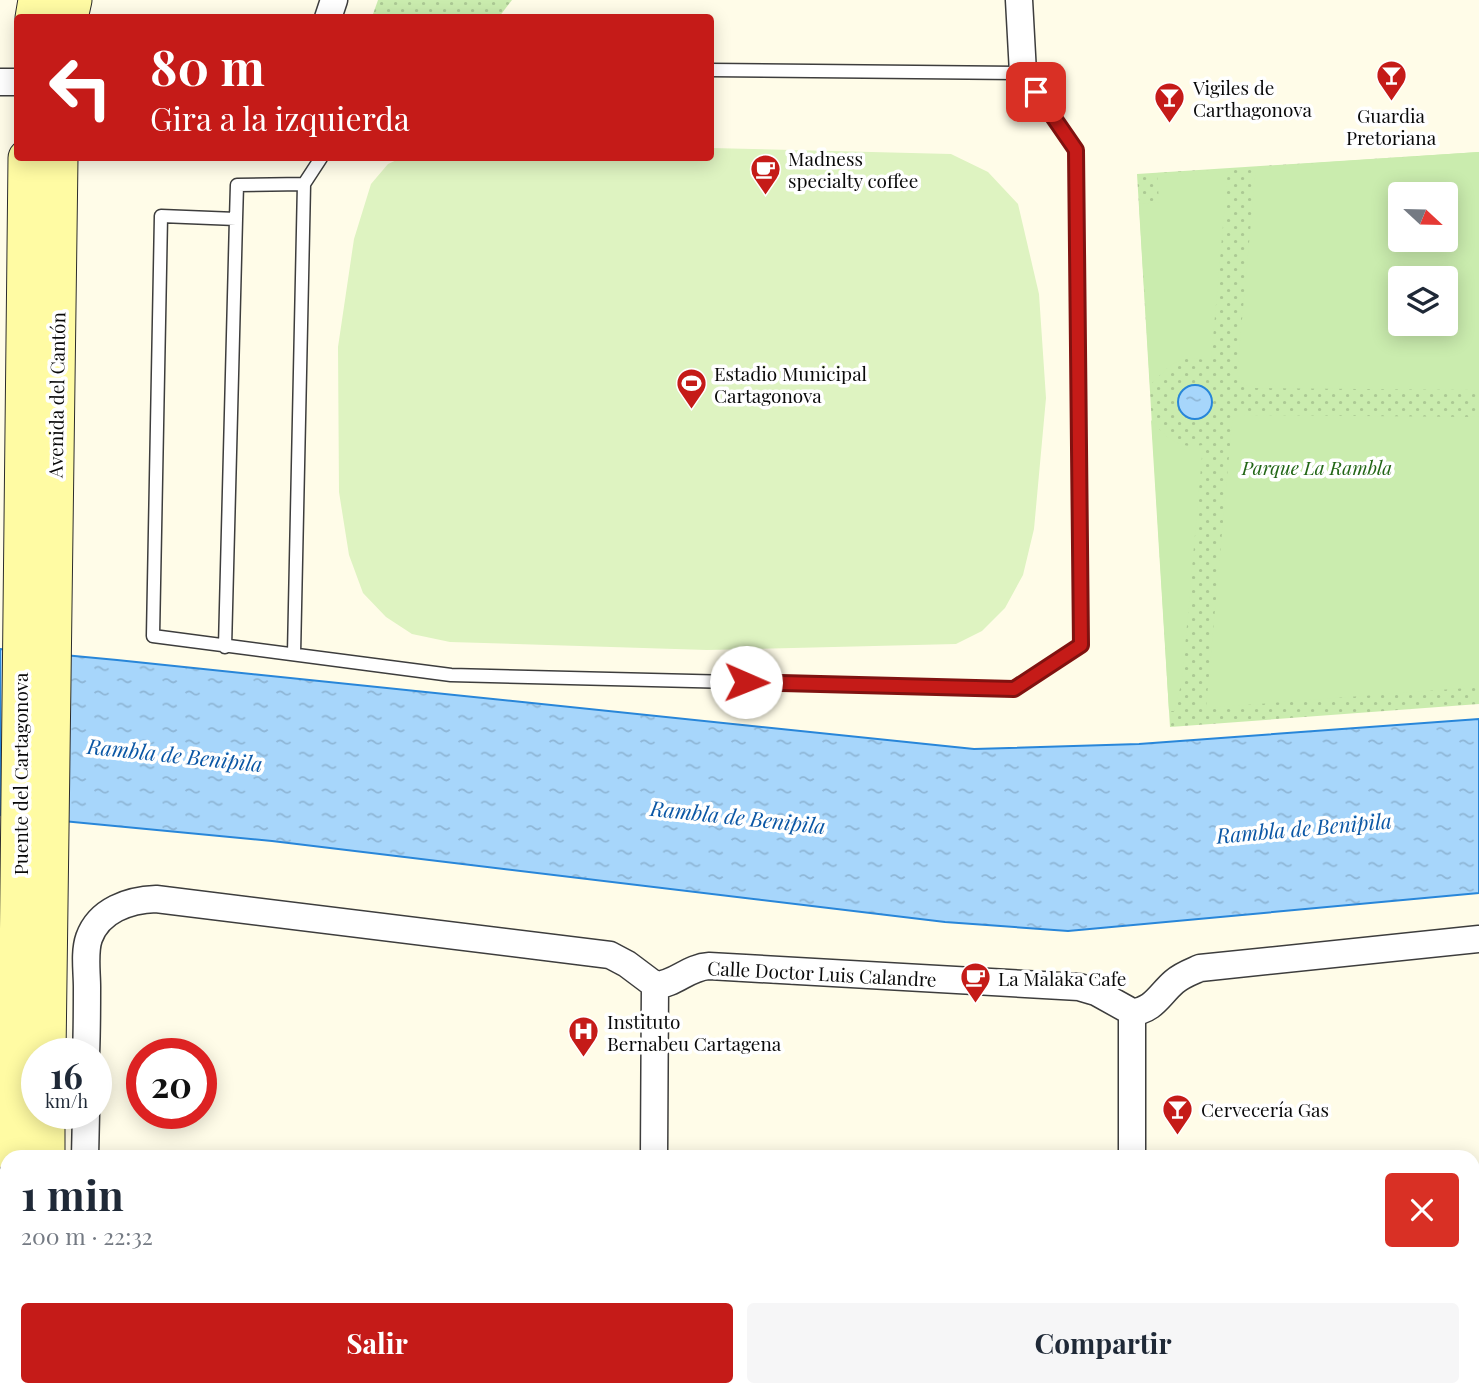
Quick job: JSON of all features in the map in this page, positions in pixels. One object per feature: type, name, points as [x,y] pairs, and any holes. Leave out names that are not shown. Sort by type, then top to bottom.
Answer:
[{"type":"main road","name":"Avenida del Cantón","points":[[27,161],[36,631]]},
{"type":"main road","name":"Avenida del Cantón","points":[[36,631],[60,161]]},
{"type":"main road","name":"Puente del Cartagonova","points":[[34,919],[36,631]]},
{"type":"main road","points":[[34,919],[45,1038]]},
{"type":"main road","points":[[19,1149],[34,919]]},
{"type":"main road","points":[[19,1149],[34,1129]]},
{"type":"street","points":[[1019,0],[1023,73]]},
{"type":"street","points":[[86,1038],[89,937],[101,919],[118,907],[140,900],[156,899],[610,955],[655,985],[654,1150]]},
{"type":"street","points":[[1132,1150],[1132,1012],[1149,1007],[1173,982],[1186,974],[1200,968],[1479,939]]},
{"type":"street","name":"Calle Doctor Luis Calandre","points":[[655,985],[666,984],[690,969],[709,965],[1079,987],[1096,992],[1132,1012]]},
{"type":"street","points":[[85,1150],[86,1129]]},
{"type":"lane","points":[[236,219],[161,216],[153,636],[451,675],[1014,689],[1081,645],[1076,150],[1023,73],[714,70]]},
{"type":"lane","points":[[294,654],[304,184],[319,161]]},
{"type":"lane","points":[[225,647],[237,184],[304,184]]},
{"type":"green space","points":[[378,0],[512,0],[501,14],[373,14]]},
{"type":"green space","name":"Estadio Municipal Cartagonova","points":[[714,148],[951,154],[988,172],[1018,204],[1039,294],[1046,398],[1034,529],[1023,575],[1005,608],[982,631],[956,644],[707,650],[450,642],[412,634],[386,617],[363,593],[349,555],[339,492],[338,347],[354,239],[371,184],[388,164],[394,161],[714,161]]},
{"type":"green space","name":"Parque La Rambla","points":[[1479,152],[1479,704],[1170,727],[1137,174]]},
{"type":"green space","points":[[1479,152],[1479,390],[1250,388],[1240,381],[1237,374],[1256,167]]},
{"type":"green space","points":[[1228,169],[1211,361],[1190,358],[1176,362],[1150,385],[1139,204],[1159,202],[1157,173]]},
{"type":"green space","points":[[1239,415],[1479,417],[1479,687],[1206,708],[1232,423]]},
{"type":"green space","points":[[1151,420],[1173,441],[1186,446],[1203,445],[1182,681],[1174,711],[1169,711]]},
{"type":"water","points":[[1195,385],[1207,390],[1212,402],[1207,414],[1195,419],[1183,414],[1178,402],[1183,390]]},
{"type":"water","name":"Rambla de Benipila","points":[[0,649],[974,749],[1139,744],[1479,719],[1479,893],[1068,931],[945,922],[272,841],[0,815]]},
{"type":"place","name":"Guardia Pretoriana","points":[[1391,103]]},
{"type":"place","name":"Vigiles de Carthagonova","points":[[1170,125]]},
{"type":"place","name":"Madness specialty coffee","points":[[765,196]]},
{"type":"place","name":"Estadio Municipal Cartagonova","points":[[691,411]]},
{"type":"place","name":"La Malaka Cafe","points":[[975,1005]]},
{"type":"place","name":"Instituto Bernabeu Cartagena","points":[[584,1059]]},
{"type":"place","name":"Cervecería Gas","points":[[1178,1136]]},
{"type":"route","points":[[746,682],[1014,689],[1081,645],[1076,150],[1036,92]]}]
